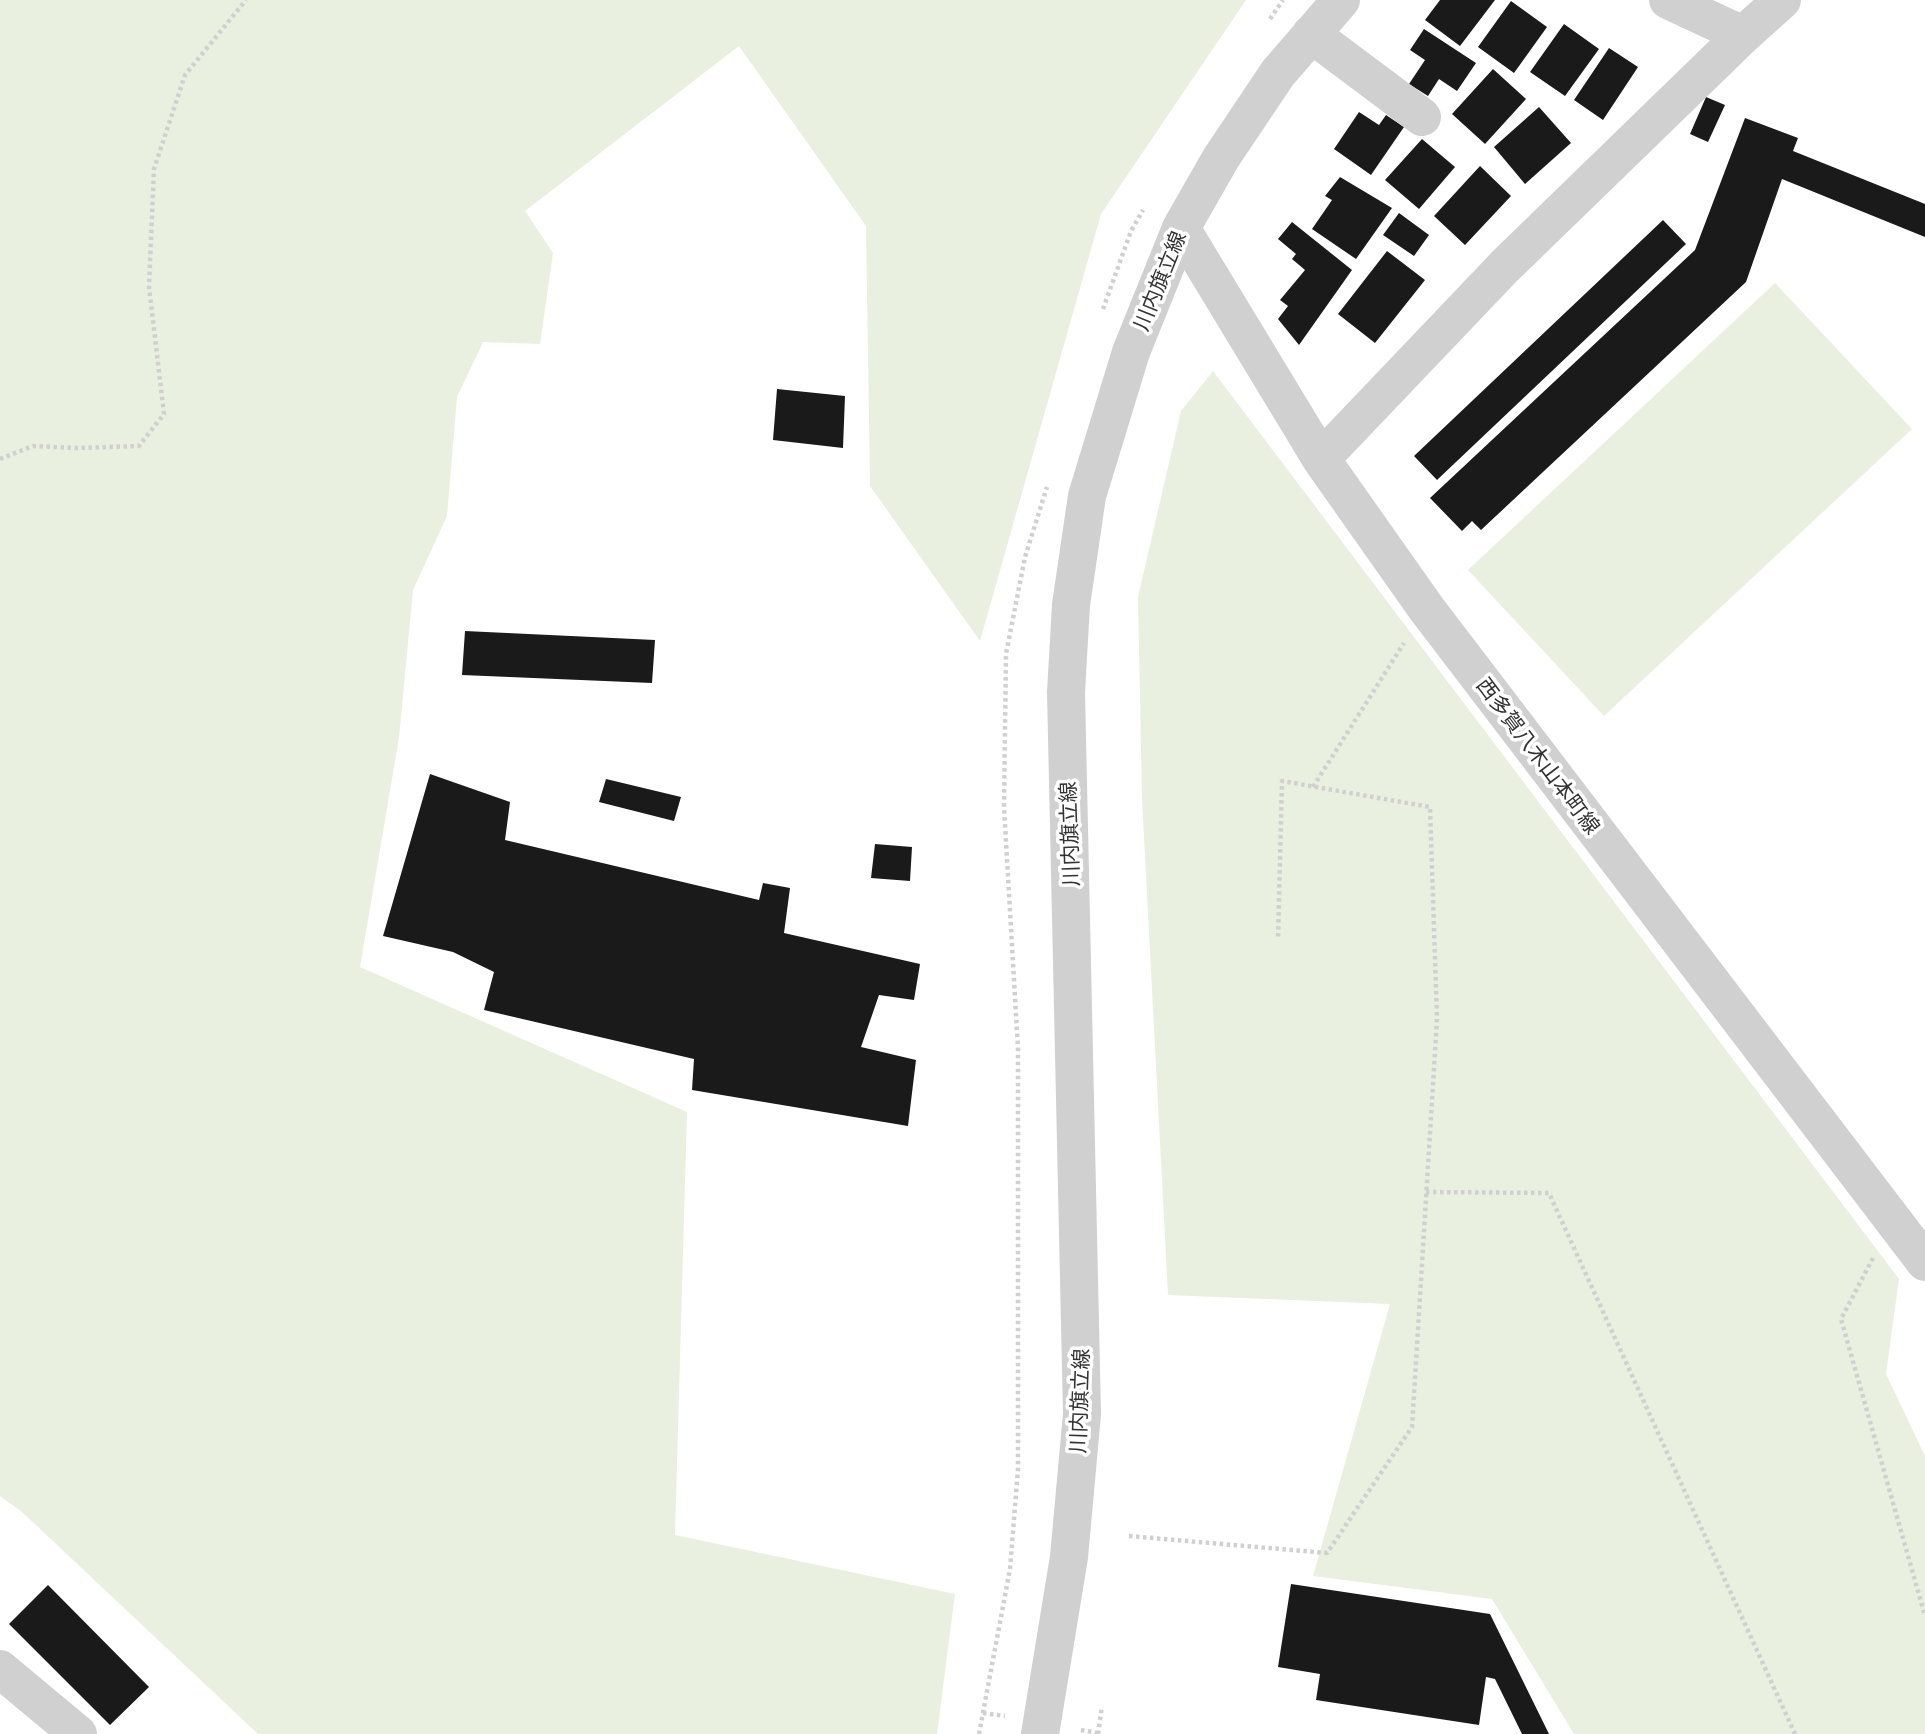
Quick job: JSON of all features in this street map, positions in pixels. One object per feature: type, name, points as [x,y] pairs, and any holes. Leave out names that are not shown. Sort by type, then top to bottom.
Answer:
[{"type":"street","name":"川内旗立線","points":[[1040,1734],[1069,1556],[1082,1414],[1066,692],[1071,605],[1087,496],[1131,352],[1181,228],[1235,137],[1278,73],[1341,0]]},
{"type":"street","points":[[1668,0],[1742,35]]},
{"type":"street","points":[[1321,459],[1506,266],[1742,35],[1782,0]]},
{"type":"street","points":[[1311,34],[1422,117]]},
{"type":"street","name":"西多賀八木山本町線","points":[[1181,228],[1321,459],[1426,608],[1925,1262]]},
{"type":"street","points":[[0,1669],[78,1734]]},
{"type":"path","points":[[0,459],[33,446],[139,446],[164,414],[149,287],[154,169],[185,75],[246,0]]},
{"type":"path","points":[[1313,787],[1426,608]]},
{"type":"path","points":[[1129,1536],[1327,1553],[1412,1427],[1437,1019],[1430,807],[1282,781],[1278,939]]},
{"type":"path","points":[[1426,1192],[1549,1193],[1795,1734]]},
{"type":"path","points":[[1893,1221],[1841,1319],[1925,1616]]},
{"type":"path","points":[[1081,1730],[1098,1734],[1102,1706]]},
{"type":"path","points":[[983,1713],[1006,1717]]},
{"type":"green space","points":[[0,0],[1246,0],[1101,214],[980,641],[870,486],[866,226],[739,46],[525,211],[553,253],[540,344],[483,342],[457,397],[447,516],[413,590],[399,738],[360,967],[687,1112],[675,1535],[955,1594],[937,1734],[258,1734],[21,1511],[0,1496]]},
{"type":"green space","points":[[1775,283],[1912,429],[1604,716],[1468,570]]},
{"type":"green space","points":[[1213,371],[1899,1279],[1886,1374],[1925,1456],[1925,1734],[1574,1734],[1492,1599],[1313,1576],[1390,1304],[1168,1295],[1142,799],[1138,597],[1181,411]]},
{"type":"building","points":[[1440,0],[1495,0],[1460,46],[1425,20]]},
{"type":"building","points":[[1511,1],[1547,27],[1514,73],[1478,47]]},
{"type":"building","points":[[1564,24],[1599,49],[1565,96],[1530,72]]},
{"type":"building","points":[[1424,29],[1476,63],[1457,91],[1439,79],[1428,96],[1409,84],[1425,60],[1410,50]]},
{"type":"building","points":[[1609,48],[1638,67],[1603,120],[1574,100]]},
{"type":"building","points":[[1493,69],[1526,99],[1485,144],[1452,114]]},
{"type":"building","points":[[1706,97],[1725,105],[1708,142],[1690,134]]},
{"type":"building","points":[[1539,107],[1571,143],[1525,184],[1494,147]]},
{"type":"building","points":[[1359,112],[1379,125],[1386,115],[1404,127],[1371,175],[1334,149]]},
{"type":"building","points":[[1745,118],[1798,138],[1793,151],[1925,204],[1925,237],[1782,179],[1746,282],[1481,530],[1472,521],[1462,531],[1430,498],[1695,250]]},
{"type":"building","points":[[1422,139],[1455,167],[1419,209],[1385,180]]},
{"type":"building","points":[[1480,166],[1511,196],[1465,245],[1434,216]]},
{"type":"building","points":[[1340,177],[1392,208],[1356,259],[1312,229],[1332,200],[1325,196]]},
{"type":"building","points":[[1399,213],[1429,235],[1414,256],[1383,235]]},
{"type":"building","points":[[1663,220],[1686,244],[1437,480],[1414,456]]},
{"type":"building","points":[[1292,222],[1352,270],[1299,345],[1278,319],[1288,306],[1280,300],[1305,270],[1292,259],[1296,254],[1278,239]]},
{"type":"building","points":[[1387,251],[1425,280],[1375,343],[1338,314]]},
{"type":"building","points":[[777,389],[845,396],[843,448],[773,440]]},
{"type":"building","points":[[465,631],[655,640],[652,683],[462,675]]},
{"type":"building","points":[[430,774],[510,802],[505,840],[759,900],[763,883],[790,888],[784,933],[920,964],[914,1000],[879,995],[861,1047],[916,1060],[908,1126],[692,1090],[694,1059],[484,1010],[494,972],[453,952],[383,936]]},
{"type":"building","points":[[606,779],[681,797],[674,821],[599,802]]},
{"type":"building","points":[[875,844],[912,847],[910,881],[871,878]]},
{"type":"building","points":[[1291,1584],[1490,1614],[1549,1734],[1522,1734],[1495,1679],[1486,1677],[1479,1725],[1316,1700],[1320,1674],[1278,1667]]},
{"type":"building","points":[[48,1585],[149,1687],[110,1725],[9,1624]]}]
